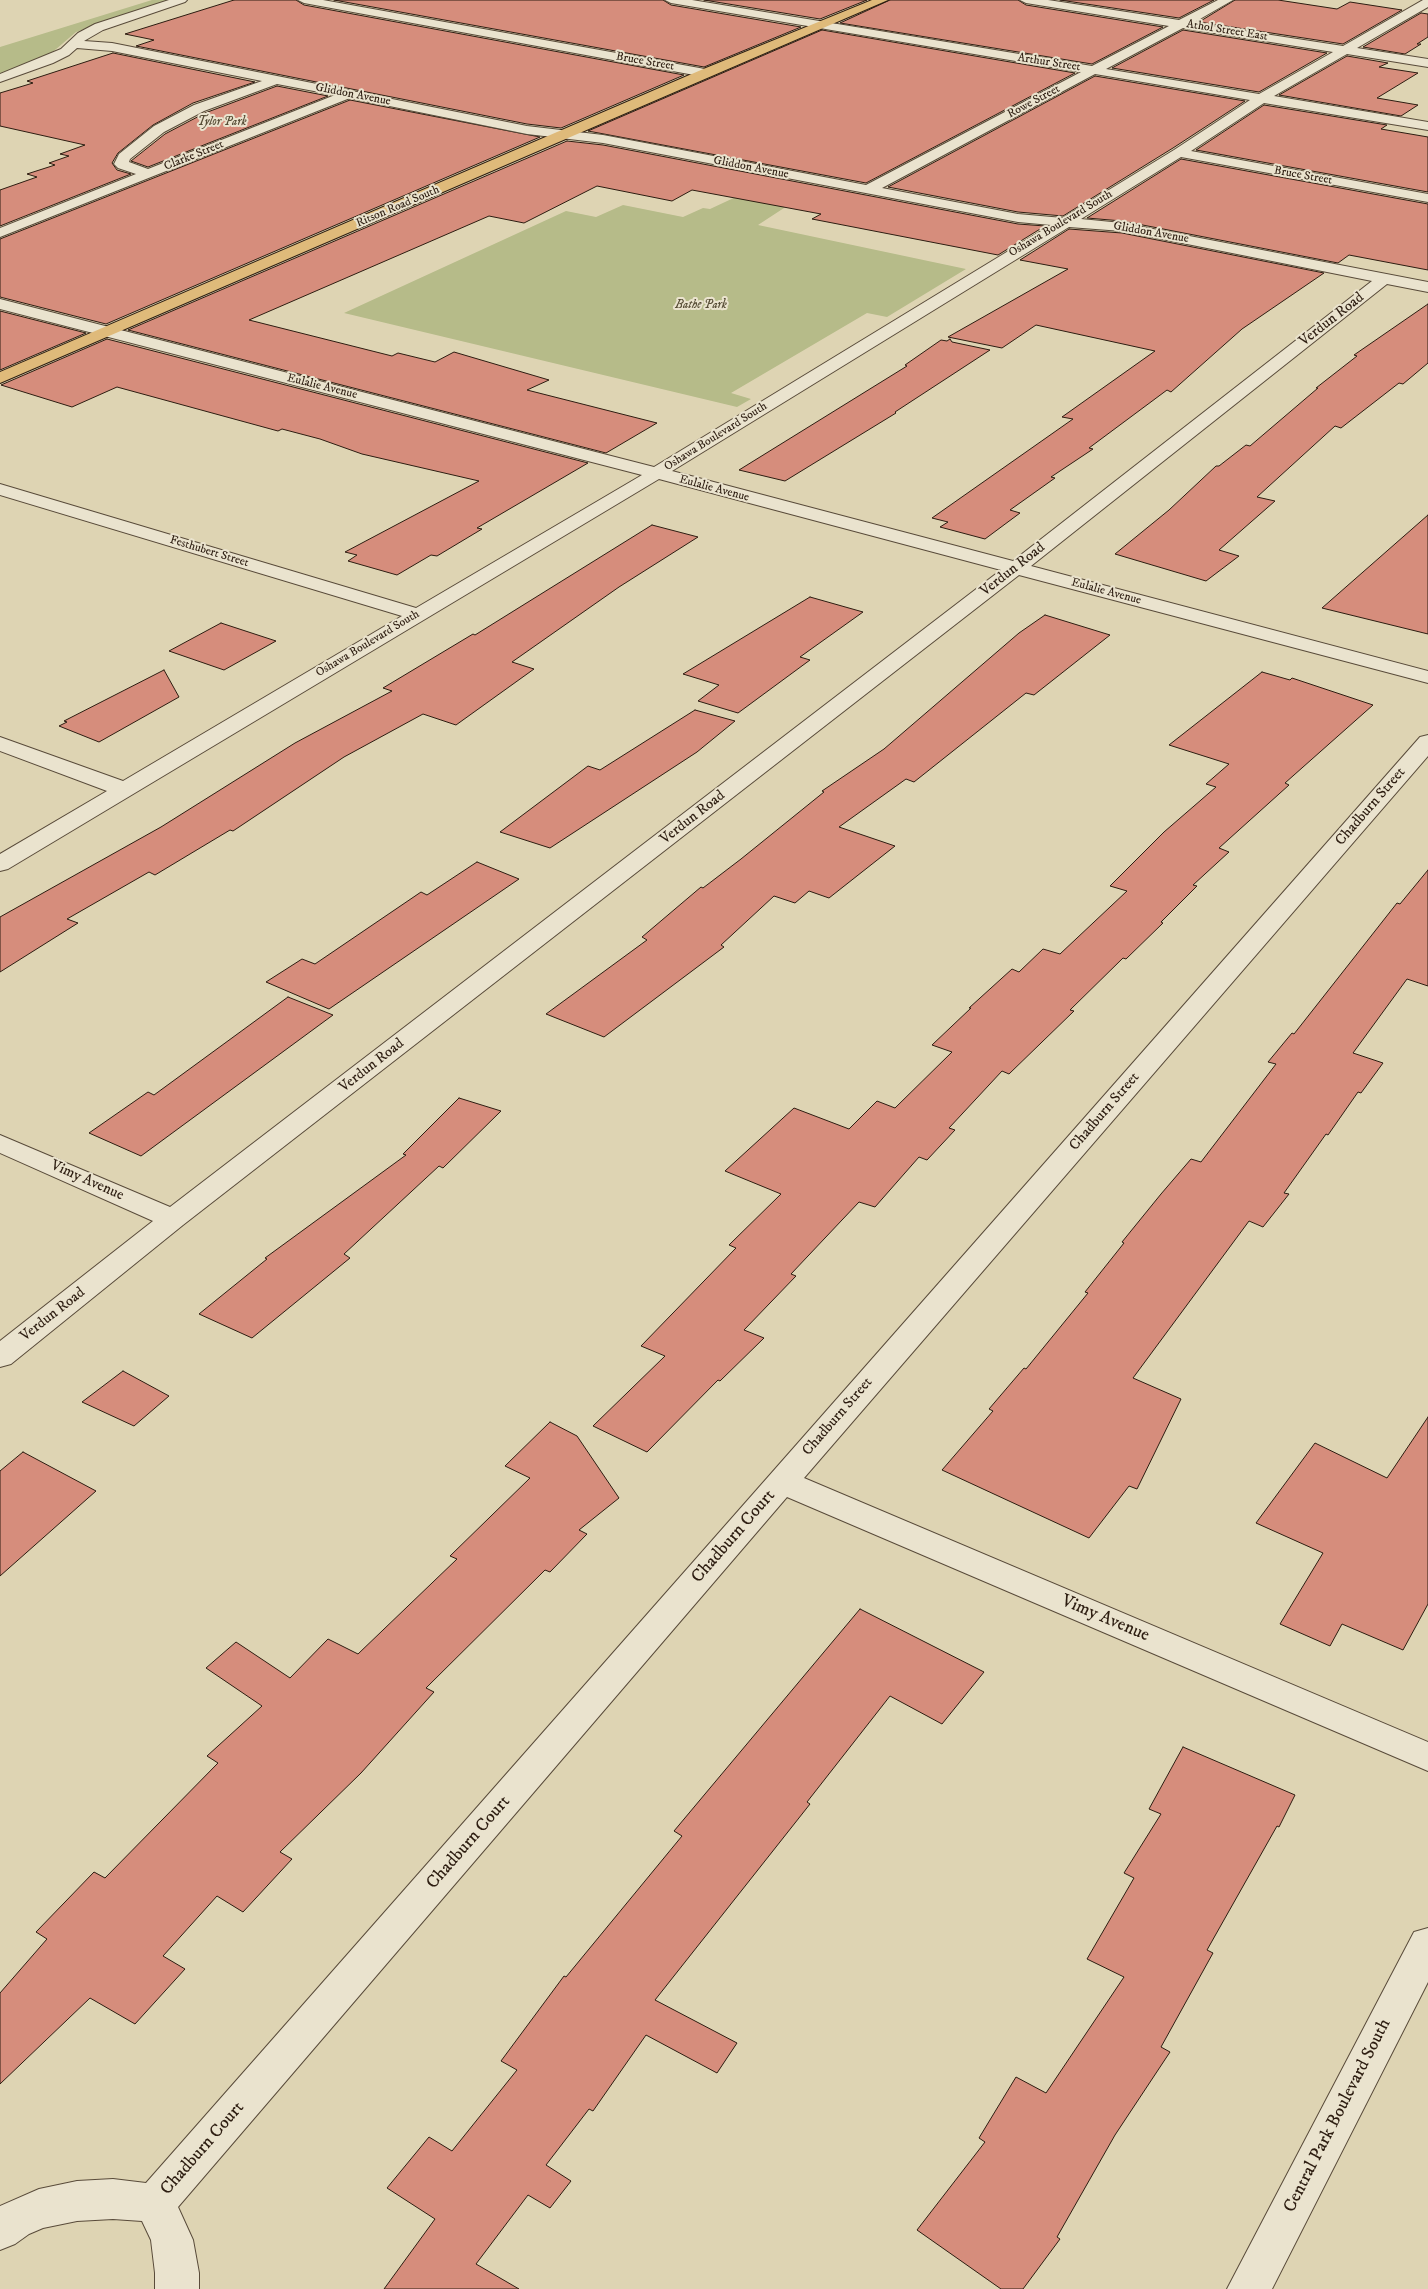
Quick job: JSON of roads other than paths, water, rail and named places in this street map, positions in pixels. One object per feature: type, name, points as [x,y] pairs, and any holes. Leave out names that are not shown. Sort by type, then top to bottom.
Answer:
[{"type":"main road","name":"Ritson Road South","points":[[0,378],[566,135],[705,73],[882,0]]},
{"type":"street","points":[[0,78],[49,60],[76,44],[82,36],[99,27],[181,0]]},
{"type":"street","name":"Bruce Street","points":[[304,0],[705,73]]},
{"type":"street","name":"Arthur Street","points":[[671,0],[1428,126]]},
{"type":"street","name":"Athol Street East","points":[[1026,0],[1428,63]]},
{"type":"street","name":"Rowe Street","points":[[867,190],[1227,0]]},
{"type":"street","name":"Oshawa Boulevard South","points":[[0,864],[657,473],[1179,154],[1262,98],[1428,2]]},
{"type":"street","name":"Gliddon Avenue","points":[[76,44],[112,47],[527,130],[604,139],[1018,218],[1122,227],[1428,287]]},
{"type":"street","points":[[150,174],[121,164],[124,157],[159,129],[199,108],[276,80]]},
{"type":"street","name":"Clarke Street","points":[[0,233],[350,94]]},
{"type":"street","name":"Bruce Street","points":[[1179,154],[1428,198]]},
{"type":"street","name":"Verdun Road","points":[[0,1357],[173,1219],[1016,568],[1385,278]]},
{"type":"street","name":"Eulalie Avenue","points":[[0,304],[657,473],[1428,677]]},
{"type":"street","name":"Festhubert Street","points":[[0,489],[418,615]]},
{"type":"street","name":"Chadburn Street","points":[[782,1482],[1428,742]]},
{"type":"street","points":[[0,744],[124,789]]},
{"type":"street","name":"Vimy Avenue","points":[[0,1143],[173,1219]]},
{"type":"street","name":"Vimy Avenue","points":[[782,1482],[1428,1757]]},
{"type":"street","name":"Chadburn Court","points":[[156,2203],[782,1482]]},
{"type":"street","name":"Central Park Boulevard South","points":[[1249,2289],[1428,1944]]},
{"type":"street","name":"Chadburn Court","points":[[0,2230],[14,2220],[39,2209],[77,2200],[113,2199],[156,2203]]},
{"type":"street","name":"Chadburn Court","points":[[156,2203],[172,2240],[177,2273],[177,2289]]},
{"type":"park label","name":"Tylor Park","points":[[222,123]]},
{"type":"park label","name":"Bathe Park","points":[[701,306]]}]
